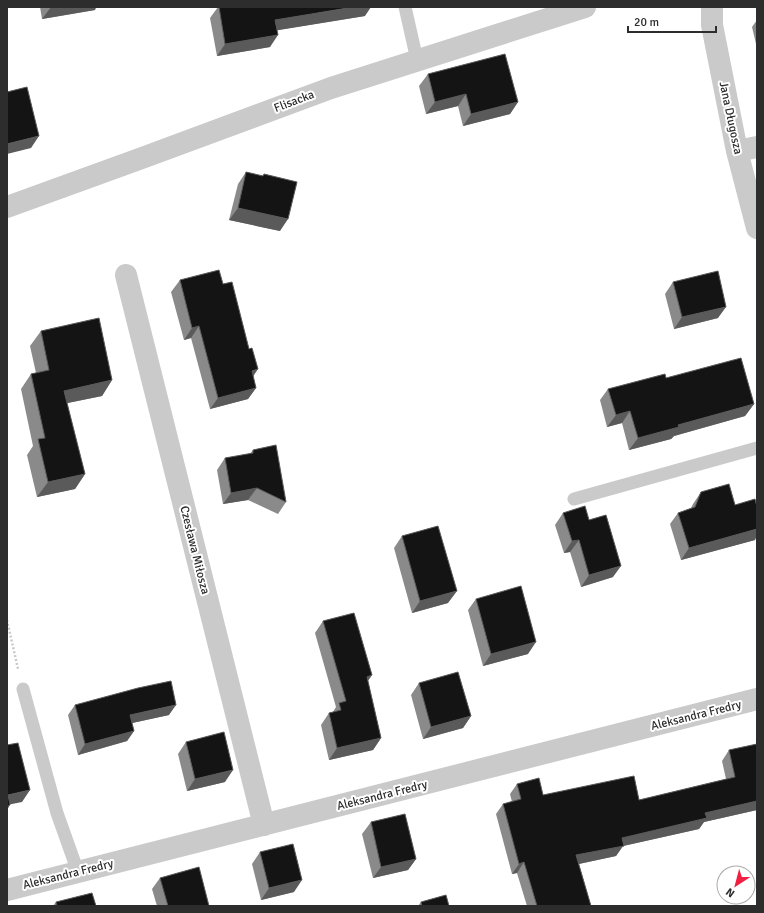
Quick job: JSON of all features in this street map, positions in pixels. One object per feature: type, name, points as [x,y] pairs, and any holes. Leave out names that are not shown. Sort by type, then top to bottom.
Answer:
[{"type":"street","name":"Flisacka","points":[[7,207],[330,88],[585,7]]},
{"type":"street","name":"Jana Długosza","points":[[712,7],[712,25],[747,149],[757,228]]},
{"type":"street","name":"Czesława Miłosza","points":[[126,275],[264,825]]},
{"type":"street","name":"Aleksandra Fredry","points":[[7,890],[757,699]]},
{"type":"lane","points":[[405,7],[417,60]]},
{"type":"lane","points":[[574,499],[757,448]]},
{"type":"lane","points":[[23,689],[57,813],[78,872]]},
{"type":"path","points":[[7,620],[23,689]]},
{"type":"building","points":[[219,7],[354,7],[275,20],[278,35],[225,44]]},
{"type":"building","points":[[505,54],[518,102],[471,114],[466,94],[435,102],[428,74]]},
{"type":"building","points":[[27,87],[39,136],[7,144],[7,92]]},
{"type":"building","points":[[246,172],[263,176],[264,174],[297,182],[288,219],[238,208]]},
{"type":"building","points":[[219,270],[223,284],[232,282],[249,349],[252,348],[258,369],[252,371],[256,388],[218,398],[199,326],[192,328],[180,280]]},
{"type":"building","points":[[718,271],[726,307],[682,317],[673,282]]},
{"type":"building","points":[[99,318],[112,380],[64,391],[85,474],[48,482],[38,439],[45,438],[31,374],[49,370],[41,331]]},
{"type":"building","points":[[741,358],[754,404],[678,425],[679,427],[638,438],[630,411],[616,415],[608,389],[665,374],[666,378]]},
{"type":"building","points":[[276,445],[286,502],[257,488],[231,493],[225,458],[253,453],[253,450]]},
{"type":"building","points":[[729,484],[735,505],[755,499],[757,507],[757,529],[689,548],[678,513],[695,507],[701,492]]},
{"type":"building","points":[[585,506],[589,520],[606,515],[621,566],[589,575],[579,540],[572,541],[563,513]]},
{"type":"building","points":[[438,526],[457,591],[420,601],[402,536]]},
{"type":"building","points":[[521,586],[536,642],[491,654],[476,599]]},
{"type":"building","points":[[354,613],[372,675],[367,677],[381,738],[337,748],[329,713],[341,710],[339,703],[346,701],[323,621]]},
{"type":"building","points":[[458,672],[471,716],[431,727],[419,683]]},
{"type":"building","points":[[171,681],[176,705],[130,715],[134,731],[85,744],[75,705],[138,688]]},
{"type":"building","points":[[224,732],[233,770],[195,779],[186,742]]},
{"type":"building","points":[[18,743],[30,790],[8,795],[10,805],[7,806],[7,745]]},
{"type":"building","points":[[757,744],[757,801],[705,813],[707,818],[622,838],[624,846],[576,855],[591,906],[537,906],[524,862],[519,864],[503,804],[521,799],[517,784],[539,778],[543,795],[634,776],[639,800],[735,777],[729,750]]},
{"type":"building","points":[[405,814],[416,859],[381,867],[371,822]]},
{"type":"building","points":[[293,844],[302,880],[269,888],[260,852]]},
{"type":"building","points":[[199,867],[209,906],[168,906],[160,878]]},
{"type":"building","points":[[92,893],[96,906],[57,906],[56,902]]},
{"type":"building","points":[[446,895],[449,906],[422,906],[421,902]]}]
